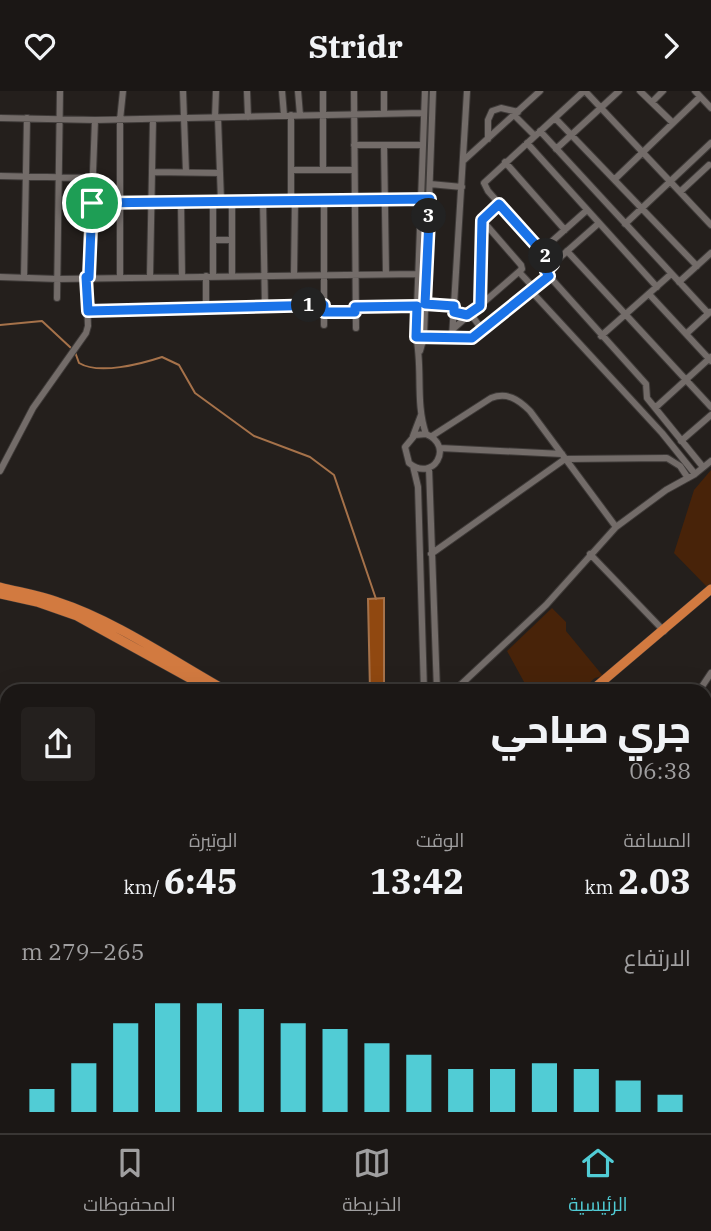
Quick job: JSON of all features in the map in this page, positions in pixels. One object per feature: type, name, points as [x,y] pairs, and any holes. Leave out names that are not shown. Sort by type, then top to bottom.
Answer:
[{"type":"highway","points":[[0,587],[58,601],[89,614],[214,684]]},
{"type":"highway","points":[[0,594],[37,602],[77,616],[200,684]]},
{"type":"highway","points":[[600,684],[710,595]]},
{"type":"highway","points":[[608,684],[710,595]]},
{"type":"street","points":[[57,298],[60,91]]},
{"type":"street","points":[[120,276],[120,120],[123,91]]},
{"type":"street","points":[[183,91],[186,172]]},
{"type":"street","points":[[216,91],[221,201]]},
{"type":"street","points":[[247,91],[248,117]]},
{"type":"street","points":[[282,91],[288,115],[294,275]]},
{"type":"street","points":[[298,91],[300,115]]},
{"type":"street","points":[[323,91],[323,169]]},
{"type":"street","points":[[354,91],[356,328]]},
{"type":"street","points":[[384,91],[384,114]]},
{"type":"street","points":[[425,91],[425,304],[419,352],[421,415],[429,435],[440,448],[563,456],[667,458],[692,476]]},
{"type":"street","points":[[420,337],[417,306],[426,199],[430,184],[433,91]]},
{"type":"street","points":[[452,338],[467,91]]},
{"type":"street","points":[[463,161],[540,91]]},
{"type":"street","points":[[553,264],[499,204],[484,183],[584,91],[711,225]]},
{"type":"street","points":[[556,149],[619,91]]},
{"type":"street","points":[[640,91],[673,123]]},
{"type":"street","points":[[652,102],[663,91]]},
{"type":"street","points":[[695,91],[711,108]]},
{"type":"street","points":[[615,179],[701,97]]},
{"type":"street","points":[[488,139],[488,120],[492,111],[501,108],[516,114],[556,149],[671,274],[710,312],[686,334]]},
{"type":"street","points":[[0,118],[120,120],[424,113]]},
{"type":"street","points":[[24,278],[27,118]]},
{"type":"street","points":[[555,118],[697,267]]},
{"type":"street","points":[[150,276],[153,119]]},
{"type":"street","points":[[0,471],[25,420],[86,333],[95,120]]},
{"type":"street","points":[[527,143],[657,287]]},
{"type":"street","points":[[625,224],[711,143]]},
{"type":"street","points":[[354,145],[423,145]]},
{"type":"street","points":[[384,145],[386,274]]},
{"type":"street","points":[[464,148],[480,147]]},
{"type":"street","points":[[681,191],[710,166],[700,153]]},
{"type":"street","points":[[505,162],[565,230]]},
{"type":"street","points":[[291,170],[354,170]]},
{"type":"street","points":[[152,172],[220,173]]},
{"type":"street","points":[[0,176],[93,178]]},
{"type":"street","points":[[430,184],[461,187]]},
{"type":"street","points":[[92,203],[426,199]]},
{"type":"street","points":[[232,201],[232,276]]},
{"type":"street","points":[[263,201],[265,307]]},
{"type":"street","points":[[324,201],[324,325]]},
{"type":"street","points":[[181,202],[182,276]]},
{"type":"street","points":[[206,309],[213,240],[213,202]]},
{"type":"street","points":[[480,306],[482,220],[499,204]]},
{"type":"street","points":[[541,251],[587,210]]},
{"type":"street","points":[[453,329],[522,269],[482,220]]},
{"type":"street","points":[[599,223],[546,271],[646,384],[647,398],[703,467]]},
{"type":"street","points":[[213,240],[232,240]]},
{"type":"street","points":[[567,251],[711,407]]},
{"type":"street","points":[[679,282],[711,253]]},
{"type":"street","points":[[520,273],[662,433],[692,476]]},
{"type":"street","points":[[0,277],[58,279],[120,276],[419,274]]},
{"type":"street","points":[[601,336],[671,274]]},
{"type":"street","points":[[420,337],[472,338],[549,276]]},
{"type":"street","points":[[649,294],[710,359],[655,408]]},
{"type":"street","points":[[425,304],[469,314],[483,331]]},
{"type":"street","points":[[88,311],[265,307],[355,310],[417,306]]},
{"type":"street","points":[[413,437],[429,435],[501,394],[520,401],[616,527]]},
{"type":"street","points":[[421,415],[413,437],[407,442],[405,453],[413,466],[418,487],[424,684]]},
{"type":"street","points":[[681,441],[711,415]]},
{"type":"street","points":[[413,466],[429,468],[438,461],[440,448]]},
{"type":"street","points":[[431,554],[563,456]]},
{"type":"street","points":[[461,684],[546,605],[616,527],[658,495],[692,476],[711,461]]},
{"type":"street","points":[[429,468],[437,684]]},
{"type":"street","points":[[590,554],[664,631]]},
{"type":"shaded area","points":[[711,470],[711,585],[708,588],[674,553],[694,490]]},
{"type":"shaded area","points":[[384,598],[384,684],[370,684],[368,599]]},
{"type":"shaded area","points":[[552,608],[566,622],[566,631],[603,676],[588,684],[525,684],[507,651]]},
{"type":"waterway","points":[[0,325],[42,321],[71,348]]},
{"type":"waterway","points":[[75,352],[79,363],[97,368],[132,365],[162,357],[179,365],[195,393],[254,436],[310,457],[334,475],[376,599]]},
{"type":"route","points":[[430,199],[425,304],[454,306],[454,312],[467,315],[480,306],[482,220],[499,204],[553,264],[546,271],[549,276],[546,279],[483,331],[468,339],[416,337],[417,306],[355,307],[355,312],[324,312],[324,305],[88,311],[86,277],[89,277],[92,203],[430,199]]}]
